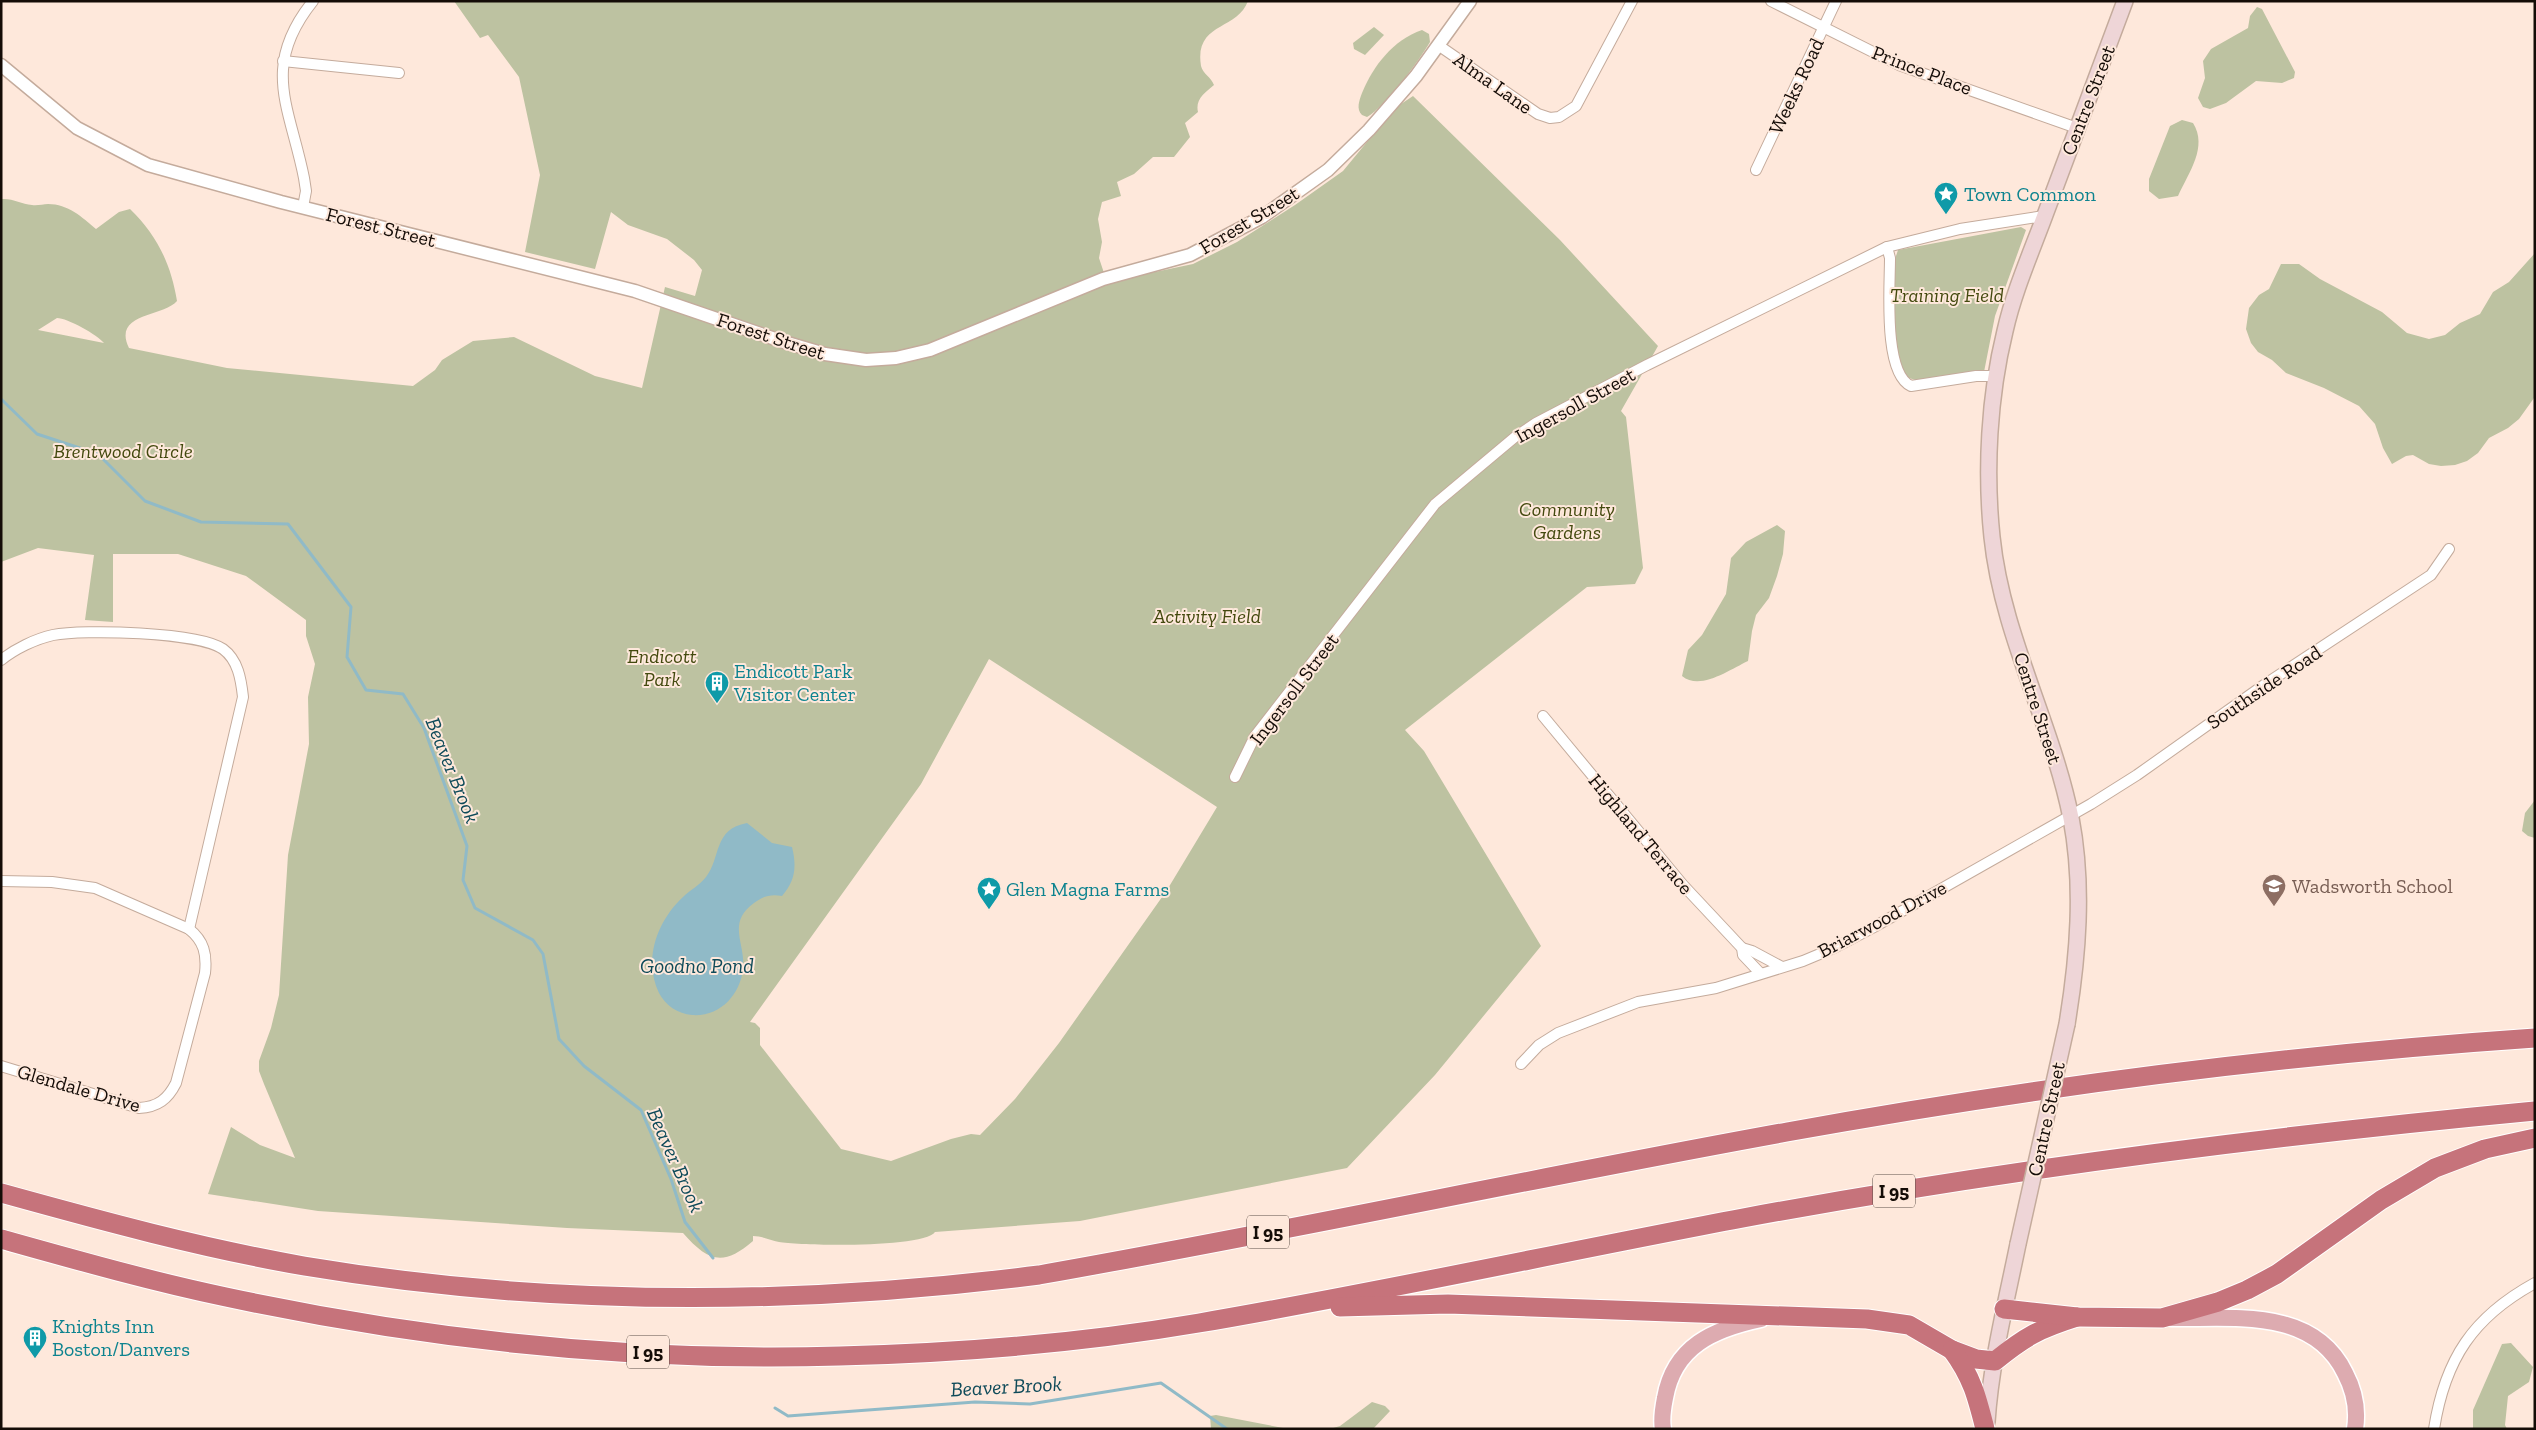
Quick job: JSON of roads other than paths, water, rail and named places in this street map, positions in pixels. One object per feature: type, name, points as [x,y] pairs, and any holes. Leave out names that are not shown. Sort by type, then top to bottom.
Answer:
[{"type":"highway","points":[[2470,1042],[2535,1028]]},
{"type":"highway","name":"I 95","points":[[1,1193],[95,1220],[177,1240],[305,1266],[422,1283],[585,1296],[718,1299],[807,1297],[962,1285],[1040,1275],[1771,1135],[1982,1099],[2320,1055],[2535,1038]]},
{"type":"highway","name":"I 95","points":[[1,1239],[143,1278],[289,1310],[455,1336],[606,1351],[838,1356],[918,1352],[1008,1346],[1134,1332],[1259,1312],[1912,1188],[2186,1148],[2535,1111]]},
{"type":"highway","points":[[2004,1309],[2077,1317],[2162,1318],[2218,1302],[2247,1290],[2277,1274],[2381,1200],[2435,1168],[2485,1148],[2535,1138]]},
{"type":"highway","points":[[1259,1312],[1439,1304],[1867,1319],[1903,1324],[1924,1332],[1952,1350],[1976,1359],[1995,1361],[2025,1337],[2047,1326],[2077,1317]]},
{"type":"highway","points":[[1952,1350],[1967,1370],[1974,1385],[1986,1429]]},
{"type":"main road","name":"Centre Street","points":[[1986,1429],[1989,1395],[2004,1309],[2067,1024],[2077,957],[2078,928],[2075,844],[2070,816],[2060,776],[2008,615],[1992,538],[1990,462],[1997,376],[2005,330],[2013,302],[2125,1]]},
{"type":"main road","points":[[1663,1429],[1667,1386],[1673,1371],[1687,1352],[1715,1332],[1732,1325],[1771,1317]]},
{"type":"main road","points":[[2162,1318],[2262,1320],[2285,1324],[2308,1333],[2330,1348],[2344,1371],[2353,1394],[2355,1429]]},
{"type":"street","points":[[303,208],[306,191],[282,90],[283,61],[290,35],[312,1]]},
{"type":"street","name":"Forest Street","points":[[1,65],[77,128],[136,160],[303,208],[635,291],[784,342],[825,354],[849,359],[896,358],[957,341],[1063,294],[1103,279],[1190,255],[1262,218],[1328,170],[1394,102],[1470,1]]},
{"type":"street","name":"Alma Lane","points":[[1438,45],[1538,114],[1550,118],[1559,117],[1576,106],[1632,1]]},
{"type":"street","name":"Prince Place","points":[[1771,1],[1924,75],[2077,128]]},
{"type":"street","name":"Weeks Road","points":[[1756,170],[1836,1]]},
{"type":"street","points":[[283,61],[399,72]]},
{"type":"street","name":"Ingersoll Street","points":[[1235,777],[1255,736],[1435,504],[1514,437],[1536,423],[1641,369],[1855,261],[1887,247],[1960,229],[2044,216]]},
{"type":"street","points":[[1887,247],[1890,258],[1892,350],[1896,368],[1903,382],[1911,386],[1976,376],[1997,376]]},
{"type":"street","name":"Southside Road","points":[[2070,816],[2137,775],[2264,685],[2431,575],[2449,549]]},
{"type":"street","points":[[1,660],[28,644],[52,635],[107,632],[193,639],[222,648],[230,656],[238,668],[243,697],[189,929]]},
{"type":"street","name":"Highland Terrace","points":[[1543,716],[1683,885],[1742,948],[1782,967]]},
{"type":"street","name":"Briarwood Drive","points":[[1521,1064],[1540,1045],[1558,1033],[1638,1002],[1716,988],[1834,948],[2070,816]]},
{"type":"street","name":"Glendale Drive","points":[[1,881],[52,882],[95,888],[189,929],[199,937],[204,947],[205,973],[176,1083],[170,1094],[162,1102],[150,1107],[139,1108],[1,1066]]},
{"type":"street","name":"Highland Terrace","points":[[1742,948],[1743,955],[1760,973]]},
{"type":"street","points":[[2434,1429],[2444,1382],[2456,1356],[2467,1339],[2482,1320],[2502,1303],[2535,1283]]},
{"type":"water","name":"Goodno Pond","points":[[747,823],[772,843],[792,847],[794,873],[790,885],[782,896],[767,896],[754,903],[741,918],[739,934],[743,969],[741,979],[733,996],[720,1008],[702,1015],[682,1013],[668,1005],[659,993],[654,980],[652,967],[655,942],[666,917],[686,894],[706,877],[711,869],[719,845],[728,831],[736,826]]},
{"type":"waterway","name":"Beaver Brook","points":[[1,399],[37,434],[98,454],[145,501],[201,522],[288,524],[351,607],[347,657],[366,690],[403,694],[424,728],[467,846],[463,880],[475,908],[533,940],[543,954],[559,1039],[584,1066],[641,1110],[671,1179],[685,1222],[713,1258]]},
{"type":"waterway","name":"Beaver Brook","points":[[775,1408],[788,1416],[975,1402],[1030,1404],[1161,1383],[1227,1429]]},
{"type":"place","name":"Town Common","points":[[1946,215]]},
{"type":"place","name":"Endicott Park Visitor Center","points":[[717,704]]},
{"type":"place","name":"Wadsworth School","points":[[2274,907]]},
{"type":"place","name":"Glen Magna Farms","points":[[989,910]]},
{"type":"place","name":"Knights Inn Boston/Danvers","points":[[35,1359]]},
{"type":"park label","name":"Training Field","points":[[1947,295]]},
{"type":"park label","name":"Brentwood Circle","points":[[123,451]]},
{"type":"park label","name":"Community Gardens","points":[[1567,520]]},
{"type":"park label","name":"Activity Field","points":[[1207,616]]},
{"type":"park label","name":"Endicott Park","points":[[662,668]]}]
